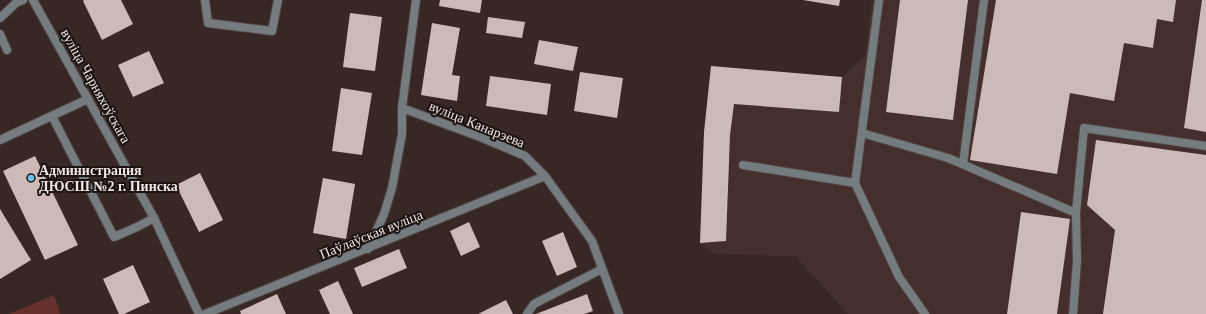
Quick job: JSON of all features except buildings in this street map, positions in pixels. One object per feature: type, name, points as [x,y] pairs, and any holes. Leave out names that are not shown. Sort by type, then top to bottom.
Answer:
[{"type":"street","points":[[0,18],[16,3],[23,0]]},
{"type":"street","name":"вуліца Чарняхоўскага","points":[[33,0],[154,218],[198,314]]},
{"type":"street","points":[[205,0],[208,23],[272,31],[278,0]]},
{"type":"street","points":[[368,249],[384,214],[392,188],[402,134],[402,108],[416,0]]},
{"type":"street","points":[[879,0],[855,183],[899,277],[925,314]]},
{"type":"street","points":[[963,164],[984,0]]},
{"type":"street","points":[[0,34],[7,50]]},
{"type":"street","points":[[0,140],[88,99]]},
{"type":"street","name":"вуліца Канарэева","points":[[402,108],[480,137],[525,156],[545,176],[592,241],[619,314]]},
{"type":"street","points":[[52,116],[114,237],[154,218]]},
{"type":"street","points":[[1073,314],[1077,261],[1076,213],[1084,128],[1206,146]]},
{"type":"street","points":[[862,133],[948,158],[1076,213]]},
{"type":"street","points":[[743,165],[855,183]]},
{"type":"street","name":"Паўлаўская вуліца","points":[[206,314],[545,176]]},
{"type":"street","points":[[527,314],[534,304],[602,269]]},
{"type":"shaded area","points":[[872,0],[1206,0],[1206,314],[848,314],[795,256],[715,254],[700,243],[704,132],[711,66],[842,77],[865,56]]},
{"type":"shaded area","points":[[54,295],[60,314],[9,314]]},
{"type":"place","name":"Администрация ДЮСШ №2 г. Пинска","points":[[31,178]]}]
